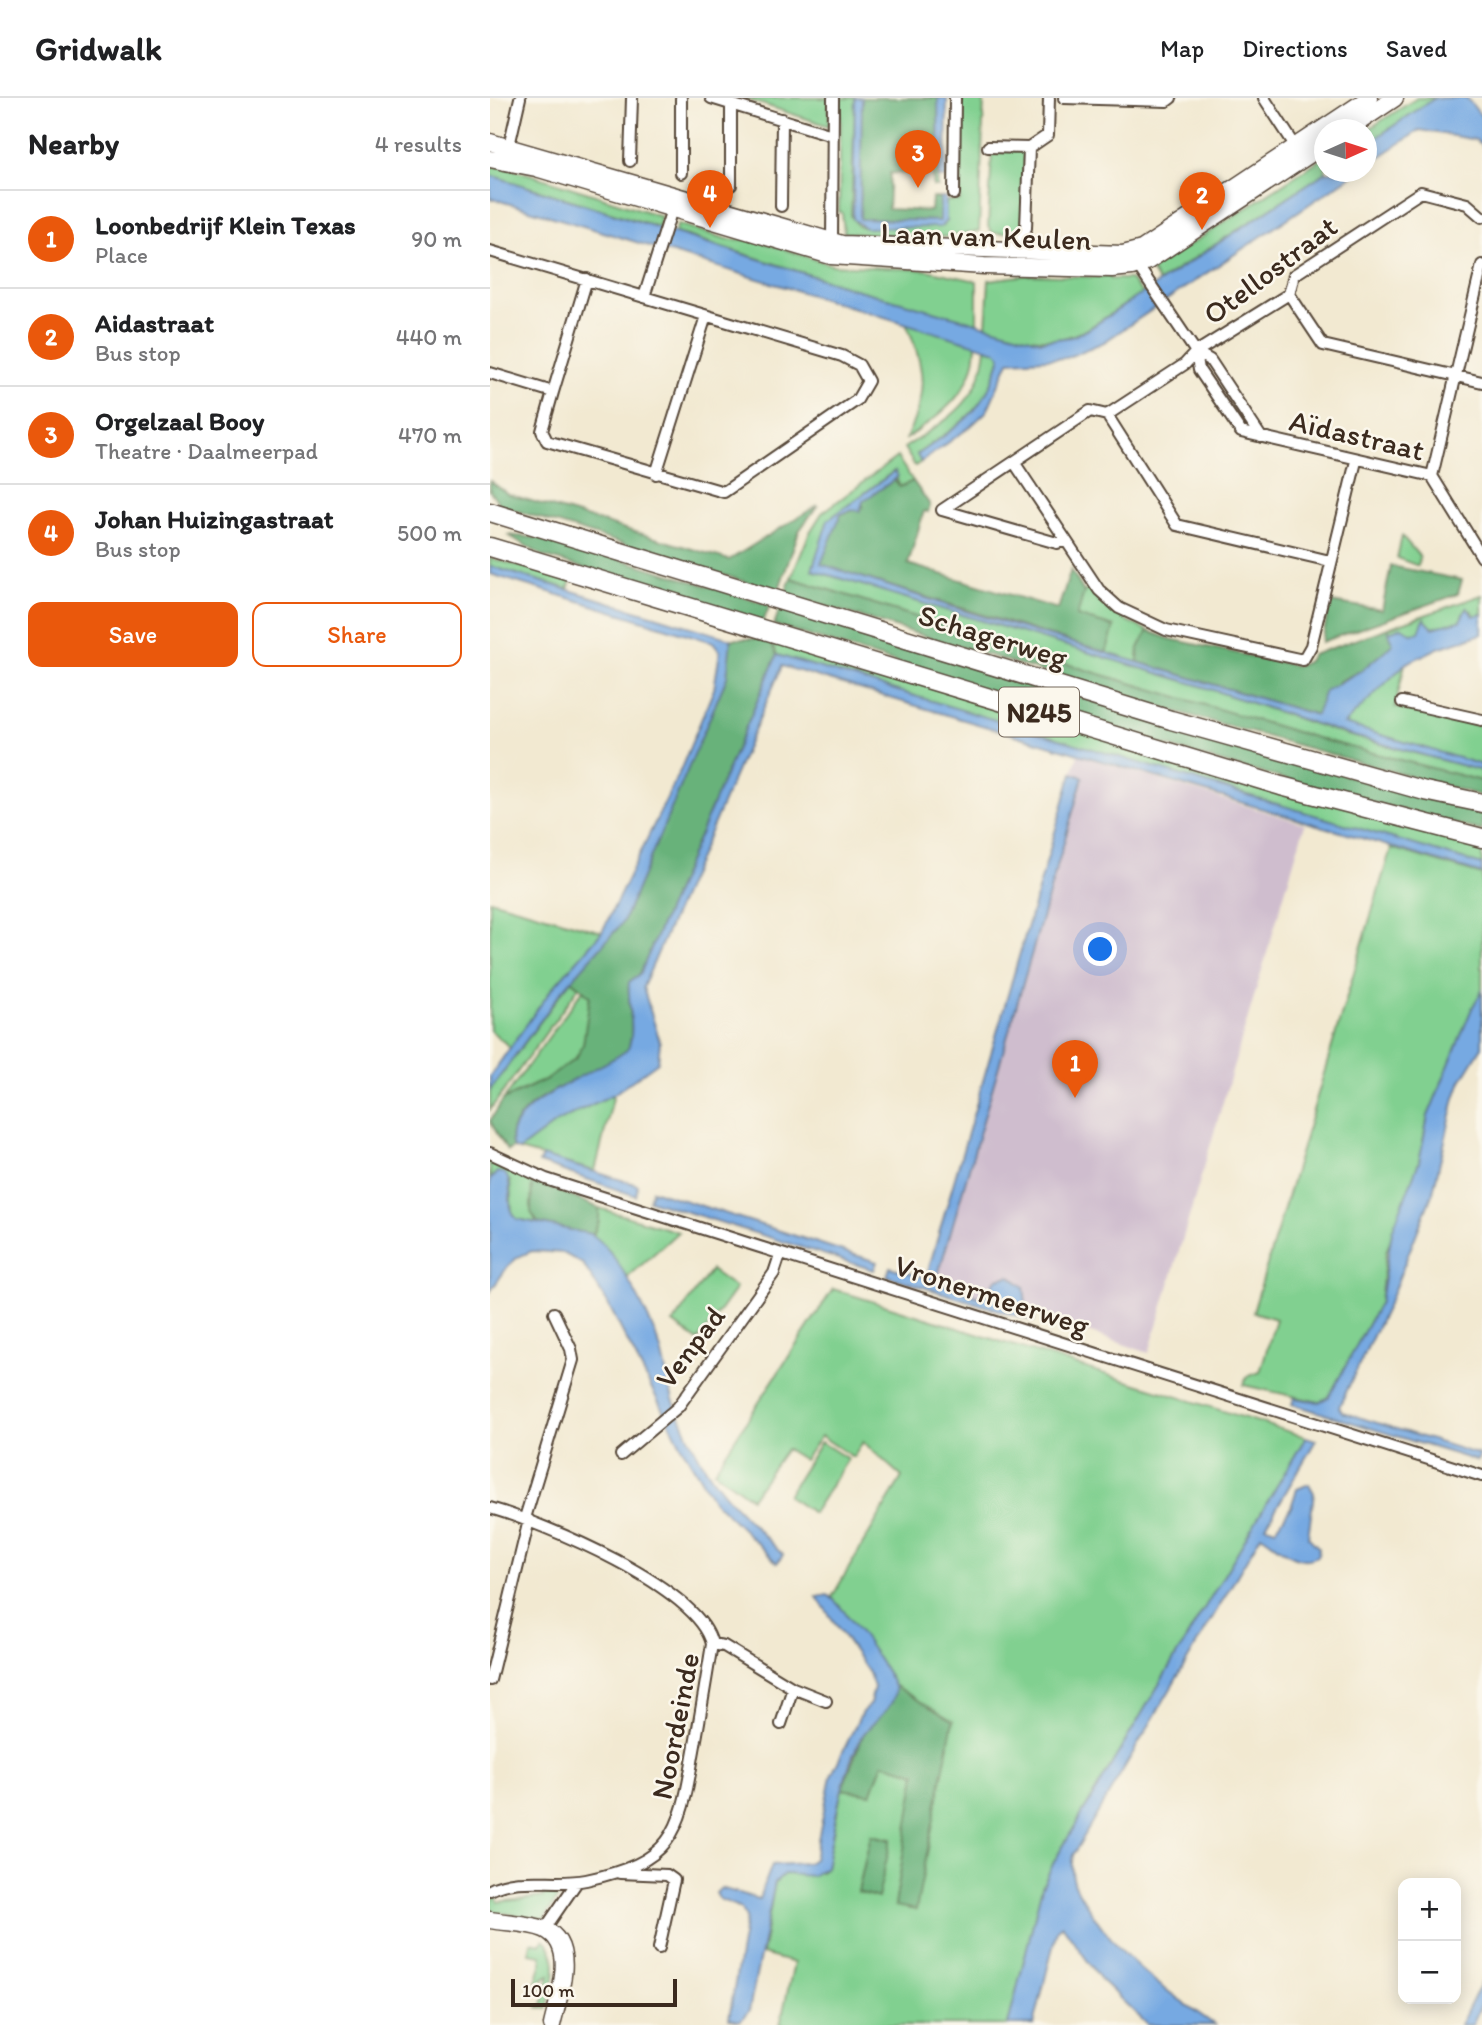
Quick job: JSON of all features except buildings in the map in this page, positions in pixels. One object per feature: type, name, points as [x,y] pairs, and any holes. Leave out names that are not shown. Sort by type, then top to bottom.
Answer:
[{"type":"main road","name":"Schagerweg","points":[[490,512],[1171,720],[1425,791],[1482,803]]},
{"type":"main road","name":"Schagerweg","points":[[490,547],[1281,786],[1482,838]]},
{"type":"street","points":[[501,155],[520,98]]},
{"type":"street","points":[[630,161],[632,98]]},
{"type":"street","points":[[681,98],[681,173]]},
{"type":"street","points":[[711,98],[832,135]]},
{"type":"street","points":[[831,249],[833,98]]},
{"type":"street","points":[[954,194],[955,98]]},
{"type":"street","points":[[989,148],[1029,148],[1048,135],[1049,98]]},
{"type":"street","points":[[1065,98],[1167,101],[1171,98]]},
{"type":"street","points":[[1264,98],[1299,153]]},
{"type":"street","name":"Laan van Keulen","points":[[490,142],[501,155],[674,202],[831,249],[984,266],[1112,269],[1200,228],[1369,98]]},
{"type":"street","points":[[1364,119],[1395,98]]},
{"type":"street","points":[[731,104],[731,185]]},
{"type":"street","points":[[781,206],[782,119]]},
{"type":"street","points":[[1017,245],[1026,228],[1029,148]]},
{"type":"street","name":"Laan van Keulen","points":[[1299,153],[1314,148]]},
{"type":"street","name":"Otellostraat","points":[[1107,415],[1185,363],[1196,352],[1289,294],[1294,275],[1420,192],[1467,204],[1482,216]]},
{"type":"street","points":[[645,297],[674,202]]},
{"type":"street","points":[[490,251],[587,279],[850,360],[866,372],[866,387],[858,400],[724,492],[547,441],[542,431],[587,279]]},
{"type":"street","name":"Aïdastraat","points":[[1135,259],[1196,352],[1199,370],[1241,432],[1432,477],[1481,552]]},
{"type":"street","points":[[1432,477],[1458,376],[1482,265]]},
{"type":"street","points":[[1289,294],[1323,345],[1482,382]]},
{"type":"street","points":[[656,474],[706,316]]},
{"type":"street","points":[[490,373],[553,392]]},
{"type":"street","points":[[1066,540],[1057,543],[942,510],[1090,411],[1107,415],[1177,525],[1330,561]]},
{"type":"street","points":[[1014,462],[1105,597],[1138,619],[1166,630],[1303,660],[1311,646],[1356,461]]},
{"type":"street","points":[[1402,702],[1482,720]]},
{"type":"street","name":"Vronermeerweg","points":[[490,1153],[546,1179],[1482,1476]]},
{"type":"street","name":"Venpad","points":[[621,1455],[678,1407],[774,1273],[780,1255]]},
{"type":"street","points":[[490,1680],[527,1519],[572,1363],[571,1349],[554,1313]]},
{"type":"street","points":[[490,1508],[575,1538],[636,1573],[683,1606],[706,1630],[712,1644]]},
{"type":"street","name":"Noordeinde","points":[[490,1890],[541,1881],[577,1882],[617,1873],[640,1863],[659,1849],[679,1822],[684,1810],[712,1644],[724,1646],[793,1688],[827,1701]]},
{"type":"street","points":[[781,1724],[793,1688]]},
{"type":"street","name":"Noordeinde","points":[[617,1873],[667,1875],[674,1880],[659,1948]]},
{"type":"street","points":[[544,1930],[577,1882]]},
{"type":"street","points":[[490,1920],[544,1930],[557,1941],[563,1955],[563,1974],[552,2025]]},
{"type":"shaded area","points":[[1078,755],[1305,824],[1149,1353],[1027,1311],[1024,1287],[993,1283],[982,1298],[936,1283],[1083,778],[1072,773]]},
{"type":"green space","points":[[743,98],[829,98],[829,126]]},
{"type":"green space","points":[[841,98],[855,98],[851,216],[858,226],[865,228],[943,225],[946,201],[960,201],[962,98],[984,98],[979,231],[946,237],[844,233],[842,213],[839,212]]},
{"type":"green space","points":[[862,98],[938,98],[938,187],[933,187],[933,174],[890,173],[888,209],[931,211],[932,198],[940,198],[940,221],[860,219]]},
{"type":"green space","points":[[1417,98],[1435,98],[1377,137],[1377,124]]},
{"type":"green space","points":[[992,150],[1025,150],[1022,233],[993,233],[988,227]]},
{"type":"green space","points":[[1314,164],[1314,180],[1158,282],[1151,270]]},
{"type":"green space","points":[[490,166],[507,167],[661,216],[659,227],[490,175]]},
{"type":"green space","points":[[678,224],[727,239],[755,240],[833,265],[927,270],[977,281],[977,324],[851,288],[675,232]]},
{"type":"green space","points":[[1028,275],[1110,275],[1110,279],[1130,279],[1142,293],[1100,321],[1069,336],[1035,339],[986,327],[989,280]]},
{"type":"green space","points":[[906,323],[976,344],[970,376],[963,389],[943,411],[905,440],[918,409],[922,382],[918,354]]},
{"type":"green space","points":[[986,348],[997,351],[1001,356],[988,390],[980,403],[959,424],[917,454],[921,462],[915,466],[904,448],[947,419],[969,397],[983,367]]},
{"type":"green space","points":[[897,457],[913,481],[900,487],[894,471],[828,520],[812,570],[1201,686],[1343,734],[1482,771],[1482,781],[1330,742],[1086,670],[791,578],[810,532],[822,513]]},
{"type":"green space","points":[[895,480],[900,487],[913,481],[930,505],[928,512],[924,511],[908,564],[1058,609],[1071,570],[1084,592],[1077,616],[1114,627],[1106,653],[820,564],[841,514],[863,507],[862,501]]},
{"type":"green space","points":[[490,481],[508,494],[729,560],[818,505],[799,531],[778,592],[501,506],[490,491]]},
{"type":"green space","points":[[508,535],[558,540],[770,605],[763,622],[543,556]]},
{"type":"green space","points":[[1402,536],[1420,557],[1418,566],[1397,558]]},
{"type":"green space","points":[[490,558],[571,580],[568,589],[490,566]]},
{"type":"green space","points":[[1391,566],[1462,580],[1458,594],[1322,642],[1330,602],[1382,610]]},
{"type":"green space","points":[[791,578],[1086,670],[1330,742],[1482,781],[1482,796],[1167,709],[785,594]]},
{"type":"green space","points":[[1091,586],[1125,620],[1148,631],[1139,648],[1138,662],[1106,653],[1114,627],[1076,616],[1084,592]]},
{"type":"green space","points":[[1482,595],[1482,614],[1474,616],[1471,610],[1465,610],[1460,621],[1433,628],[1424,619],[1419,632],[1411,634],[1402,628],[1389,632],[1388,628]]},
{"type":"green space","points":[[780,608],[1416,796],[1482,812],[1482,831],[1220,762],[774,625]]},
{"type":"green space","points":[[1388,628],[1393,644],[1362,670],[1338,682],[1317,715],[1138,662],[1139,648],[1148,631],[1170,639],[1298,666],[1307,662],[1312,655]]},
{"type":"green space","points":[[731,639],[769,639],[777,655],[640,974],[629,982],[631,1033],[628,1050],[609,1064],[561,1087],[529,1107],[512,1133],[513,1148],[507,1151],[490,1121],[503,1100],[549,1078],[576,1058],[583,1045],[590,996],[571,980],[623,922],[727,677]]},
{"type":"green space","points":[[769,639],[1482,845],[1482,865],[777,655]]},
{"type":"green space","points":[[1405,664],[1395,707],[1482,726],[1482,765],[1343,724]]},
{"type":"green space","points":[[1391,848],[1482,875],[1482,991],[1428,1116],[1419,1162],[1386,1252],[1380,1302],[1329,1397],[1319,1402],[1243,1385],[1247,1377],[1260,1372],[1276,1319],[1253,1312]]},
{"type":"green space","points":[[490,900],[602,932],[551,990],[512,1049],[490,1030]]},
{"type":"green space","points":[[571,980],[579,987],[490,1110],[490,1090]]},
{"type":"green space","points":[[583,990],[590,996],[586,1034],[577,1056],[548,1079],[503,1100]]},
{"type":"green space","points":[[614,1094],[595,1171],[519,1150],[558,1121]]},
{"type":"green space","points":[[490,1159],[532,1180],[531,1212],[538,1223],[517,1219],[512,1214],[510,1181],[494,1175],[490,1180]]},
{"type":"green space","points":[[532,1180],[599,1208],[599,1221],[593,1235],[538,1223],[531,1212]]},
{"type":"green space","points":[[599,1208],[678,1232],[626,1279],[610,1252],[593,1236]]},
{"type":"green space","points":[[711,1270],[736,1288],[698,1341],[673,1323]]},
{"type":"green space","points":[[833,1289],[1306,1437],[1055,1860],[1042,1887],[1008,2025],[780,2025],[794,1963],[762,1954],[775,1882],[784,1873],[821,1872],[826,1867],[842,1789],[871,1794],[883,1762],[917,1773],[895,1905],[952,1721],[893,1685],[832,1597],[902,1477],[863,1442],[853,1457],[821,1436],[804,1460],[786,1449],[751,1498],[714,1471]],"holes":[[[871,1835],[891,1839],[858,1892]]]},
{"type":"green space","points":[[821,1442],[848,1459],[813,1513],[787,1496]]},
{"type":"green space","points":[[893,1685],[953,1721],[916,1910],[895,1906],[916,1773],[883,1763],[871,1794],[842,1789],[865,1730],[892,1702]]},
{"type":"green space","points":[[871,1835],[891,1840],[878,1898],[858,1892]]},
{"type":"green space","points":[[544,1886],[554,1890],[558,1897],[544,1919],[495,1912],[490,1907],[491,1900],[497,1895],[498,1902],[543,1897]]},
{"type":"green space","points":[[543,1940],[553,1955],[555,1964],[547,2009],[537,2007],[542,2006],[549,1975],[543,1978],[540,1989],[534,1988],[542,1962],[541,1955],[529,1953],[531,1942],[541,1944]]},
{"type":"water","points":[[855,98],[862,98],[860,219],[940,221],[940,198],[946,198],[946,221],[941,227],[865,228],[853,219]]},
{"type":"water","points":[[938,98],[947,98],[946,178],[939,178]]},
{"type":"water","points":[[1435,98],[1467,98],[1482,117],[1482,145],[1476,140],[1420,130],[1377,158],[1377,137]]},
{"type":"water","points":[[490,175],[851,288],[1041,341],[1071,337],[1087,330],[1314,180],[1342,182],[1104,342],[1066,358],[1009,361],[987,411],[970,427],[921,462],[917,455],[959,424],[980,403],[995,375],[1001,356],[997,351],[490,198]]},
{"type":"water","points":[[895,471],[898,476],[863,501],[860,511],[851,510],[841,514],[821,564],[971,613],[1316,715],[1325,691],[1362,670],[1393,644],[1389,632],[1402,627],[1411,633],[1419,632],[1424,619],[1433,628],[1460,621],[1467,607],[1473,616],[1482,614],[1482,634],[1438,648],[1405,664],[1344,724],[1482,765],[1482,771],[1346,734],[1201,686],[812,570],[828,520]]},
{"type":"water","points":[[490,566],[731,639],[727,677],[623,922],[562,991],[490,1090],[490,1076],[551,990],[602,932],[680,771],[714,689],[720,651],[713,642],[490,574]]},
{"type":"water","points":[[777,655],[1482,865],[1482,874],[782,666],[643,987],[660,1042],[658,1062],[614,1094],[558,1121],[519,1150],[513,1148],[512,1132],[521,1117],[536,1103],[628,1049],[631,1033],[629,982],[640,974]]},
{"type":"water","points":[[1072,773],[1083,777],[936,1282],[982,1298],[997,1279],[1010,1276],[1024,1287],[1027,1311],[1035,1315],[1034,1321],[887,1276],[890,1267],[926,1278]]},
{"type":"water","points":[[1482,991],[1482,1047],[1461,1081],[1455,1098],[1433,1192],[1390,1300],[1339,1407],[1342,1412],[1480,1455],[1477,1461],[1292,1404],[1294,1398],[1319,1402],[1329,1397],[1380,1302],[1392,1231],[1419,1162],[1428,1116],[1472,1008]]},
{"type":"water","points":[[542,1156],[638,1185],[636,1196],[539,1163]]},
{"type":"water","points":[[497,1172],[505,1173],[508,1178],[511,1208],[517,1219],[591,1234],[601,1242],[622,1269],[641,1303],[660,1347],[673,1399],[698,1455],[729,1500],[783,1555],[777,1563],[713,1500],[683,1449],[607,1302],[583,1264],[563,1253],[532,1251],[518,1257],[508,1266],[490,1292],[490,1180]]},
{"type":"water","points":[[652,1190],[877,1262],[874,1270],[649,1200]]},
{"type":"water","points":[[1306,1437],[1316,1440],[1266,1526],[1276,1529],[1291,1507],[1297,1489],[1309,1484],[1314,1493],[1308,1537],[1319,1548],[1318,1555],[1311,1559],[1296,1557],[1261,1535],[1073,1855],[1075,1886],[1119,1948],[1179,2000],[1215,2025],[1148,2025],[1102,1981],[1062,1925],[1057,1929],[1034,2025],[1008,2025],[1042,1887],[1055,1860]]},
{"type":"water","points":[[827,1595],[843,1610],[876,1656],[892,1683],[894,1697],[887,1710],[865,1732],[854,1753],[839,1801],[826,1867],[812,1876],[784,1874],[775,1882],[749,2011],[740,2021],[729,2019],[746,1918],[741,1908],[719,1899],[716,1893],[721,1888],[759,1899],[772,1865],[808,1863],[814,1859],[831,1776],[862,1712],[870,1704],[874,1687],[869,1673],[817,1597]]},
{"type":"water","points":[[1482,1981],[1482,2003],[1472,2025],[1460,2025]]},
{"type":"place","name":"Orgelzaal Booy","points":[[918,188]]},
{"type":"place","name":"Johan Huizingastraat","points":[[710,228]]},
{"type":"place","name":"Aidastraat","points":[[1202,230]]},
{"type":"place","name":"Loonbedrijf Klein Texas","points":[[1075,1098]]}]
